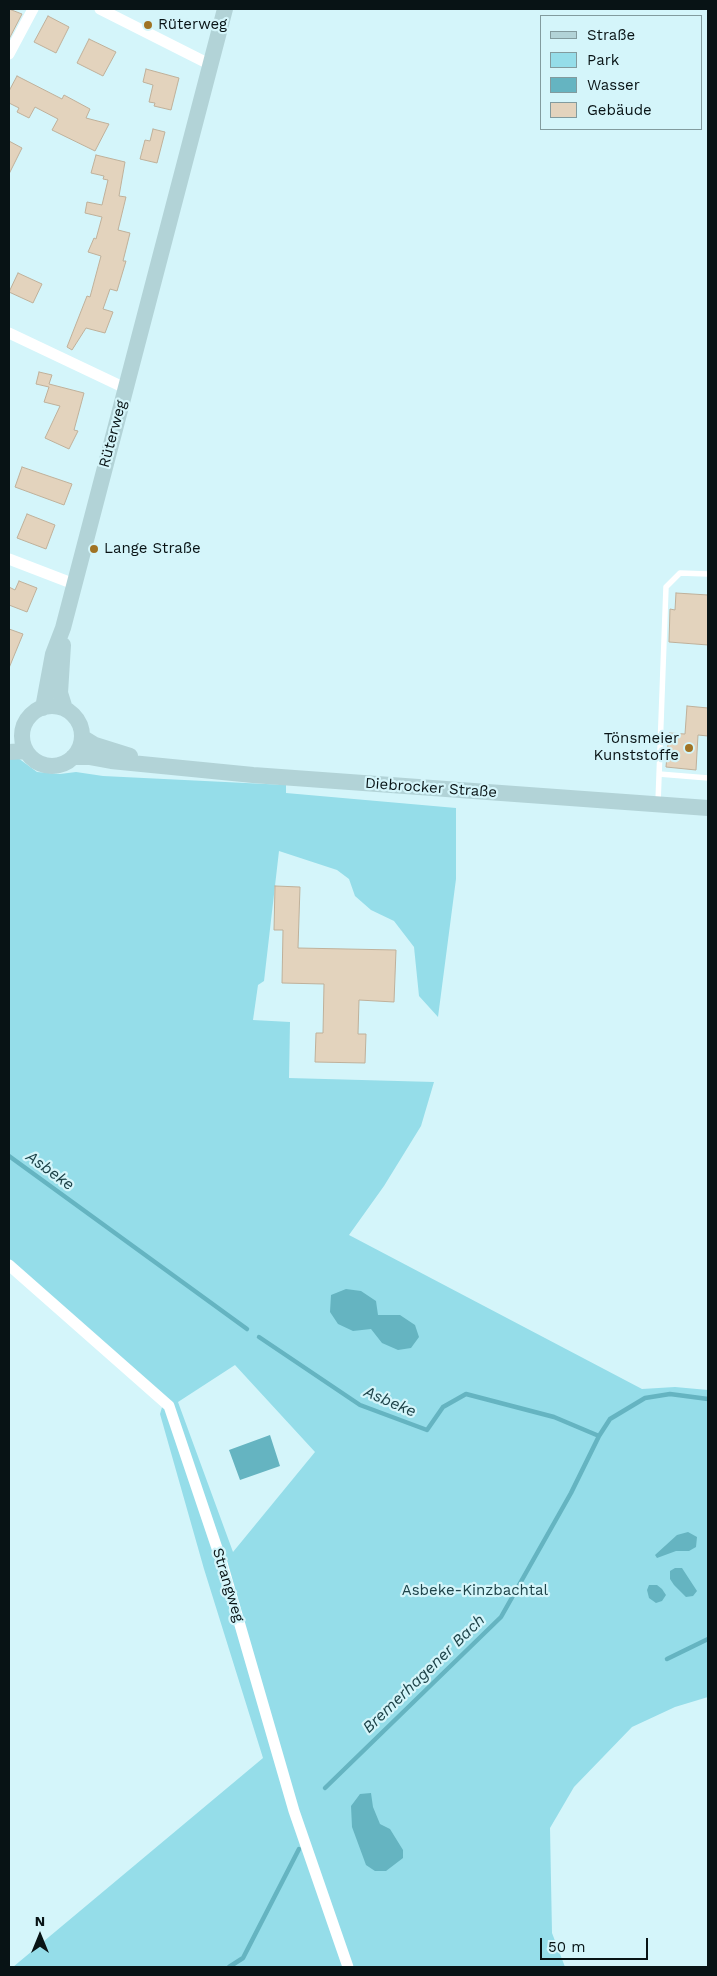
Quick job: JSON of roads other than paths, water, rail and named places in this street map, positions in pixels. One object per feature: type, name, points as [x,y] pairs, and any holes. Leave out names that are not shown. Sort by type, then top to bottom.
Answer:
[{"type":"main road","name":"Rüterweg","points":[[43,708],[53,654],[63,628],[225,9]]},
{"type":"main road","name":"Rüterweg","points":[[63,628],[60,693],[65,710]]},
{"type":"main road","points":[[54,706],[65,710],[74,716],[80,726],[82,736],[79,748],[73,757],[59,765],[42,765],[33,759],[15,736],[33,713],[43,708],[54,706]]},
{"type":"main road","name":"Diebrocker Straße","points":[[82,736],[95,745],[155,765]]},
{"type":"main road","points":[[9,752],[26,751]]},
{"type":"main road","name":"Diebrocker Straße","points":[[73,757],[253,775],[708,808]]},
{"type":"street","points":[[9,54],[33,9]]},
{"type":"street","points":[[100,9],[211,66]]},
{"type":"street","points":[[9,333],[125,388]]},
{"type":"street","points":[[9,559],[74,584]]},
{"type":"street","name":"Strangweg","points":[[9,1265],[169,1406],[222,1563],[294,1812],[348,1967]]},
{"type":"lane","points":[[658,805],[666,587],[680,573],[708,574]]},
{"type":"lane","points":[[660,774],[708,778]]},
{"type":"water","points":[[346,1289],[361,1291],[376,1301],[378,1315],[400,1315],[415,1325],[419,1337],[411,1348],[398,1350],[382,1343],[371,1329],[353,1331],[338,1324],[330,1312],[331,1295]]},
{"type":"water","points":[[270,1435],[280,1466],[240,1480],[229,1450]]},
{"type":"water","points":[[688,1532],[697,1537],[696,1547],[689,1551],[676,1551],[657,1558],[655,1555],[677,1535]]},
{"type":"water","points":[[675,1568],[682,1568],[697,1591],[693,1596],[686,1597],[670,1579],[670,1571]]},
{"type":"water","points":[[649,1585],[657,1585],[662,1589],[666,1595],[662,1601],[656,1603],[649,1598],[647,1590]]},
{"type":"water","points":[[371,1793],[373,1807],[380,1824],[390,1829],[403,1850],[403,1858],[386,1871],[375,1871],[366,1865],[352,1827],[351,1806],[360,1794]]},
{"type":"waterway","name":"Asbeke","points":[[9,1156],[247,1329]]},
{"type":"waterway","name":"Asbeke","points":[[259,1337],[360,1405],[427,1430],[443,1407],[466,1394],[554,1417],[599,1436]]},
{"type":"waterway","name":"Bremerhagener Bach","points":[[325,1788],[501,1617],[571,1493],[599,1436],[610,1419],[645,1398],[670,1394],[708,1399]]},
{"type":"waterway","points":[[667,1659],[708,1639]]},
{"type":"waterway","name":"Bremerhagener Bach","points":[[229,1967],[243,1958],[299,1849]]},
{"type":"place","name":"Rüterweg","points":[[148,25]]},
{"type":"place","name":"Lange Straße","points":[[94,549]]},
{"type":"place","name":"Tönsmeier Kunststoffe","points":[[689,748]]},
{"type":"park label","name":"Asbeke-Kinzbachtal","points":[[475,1591]]}]
